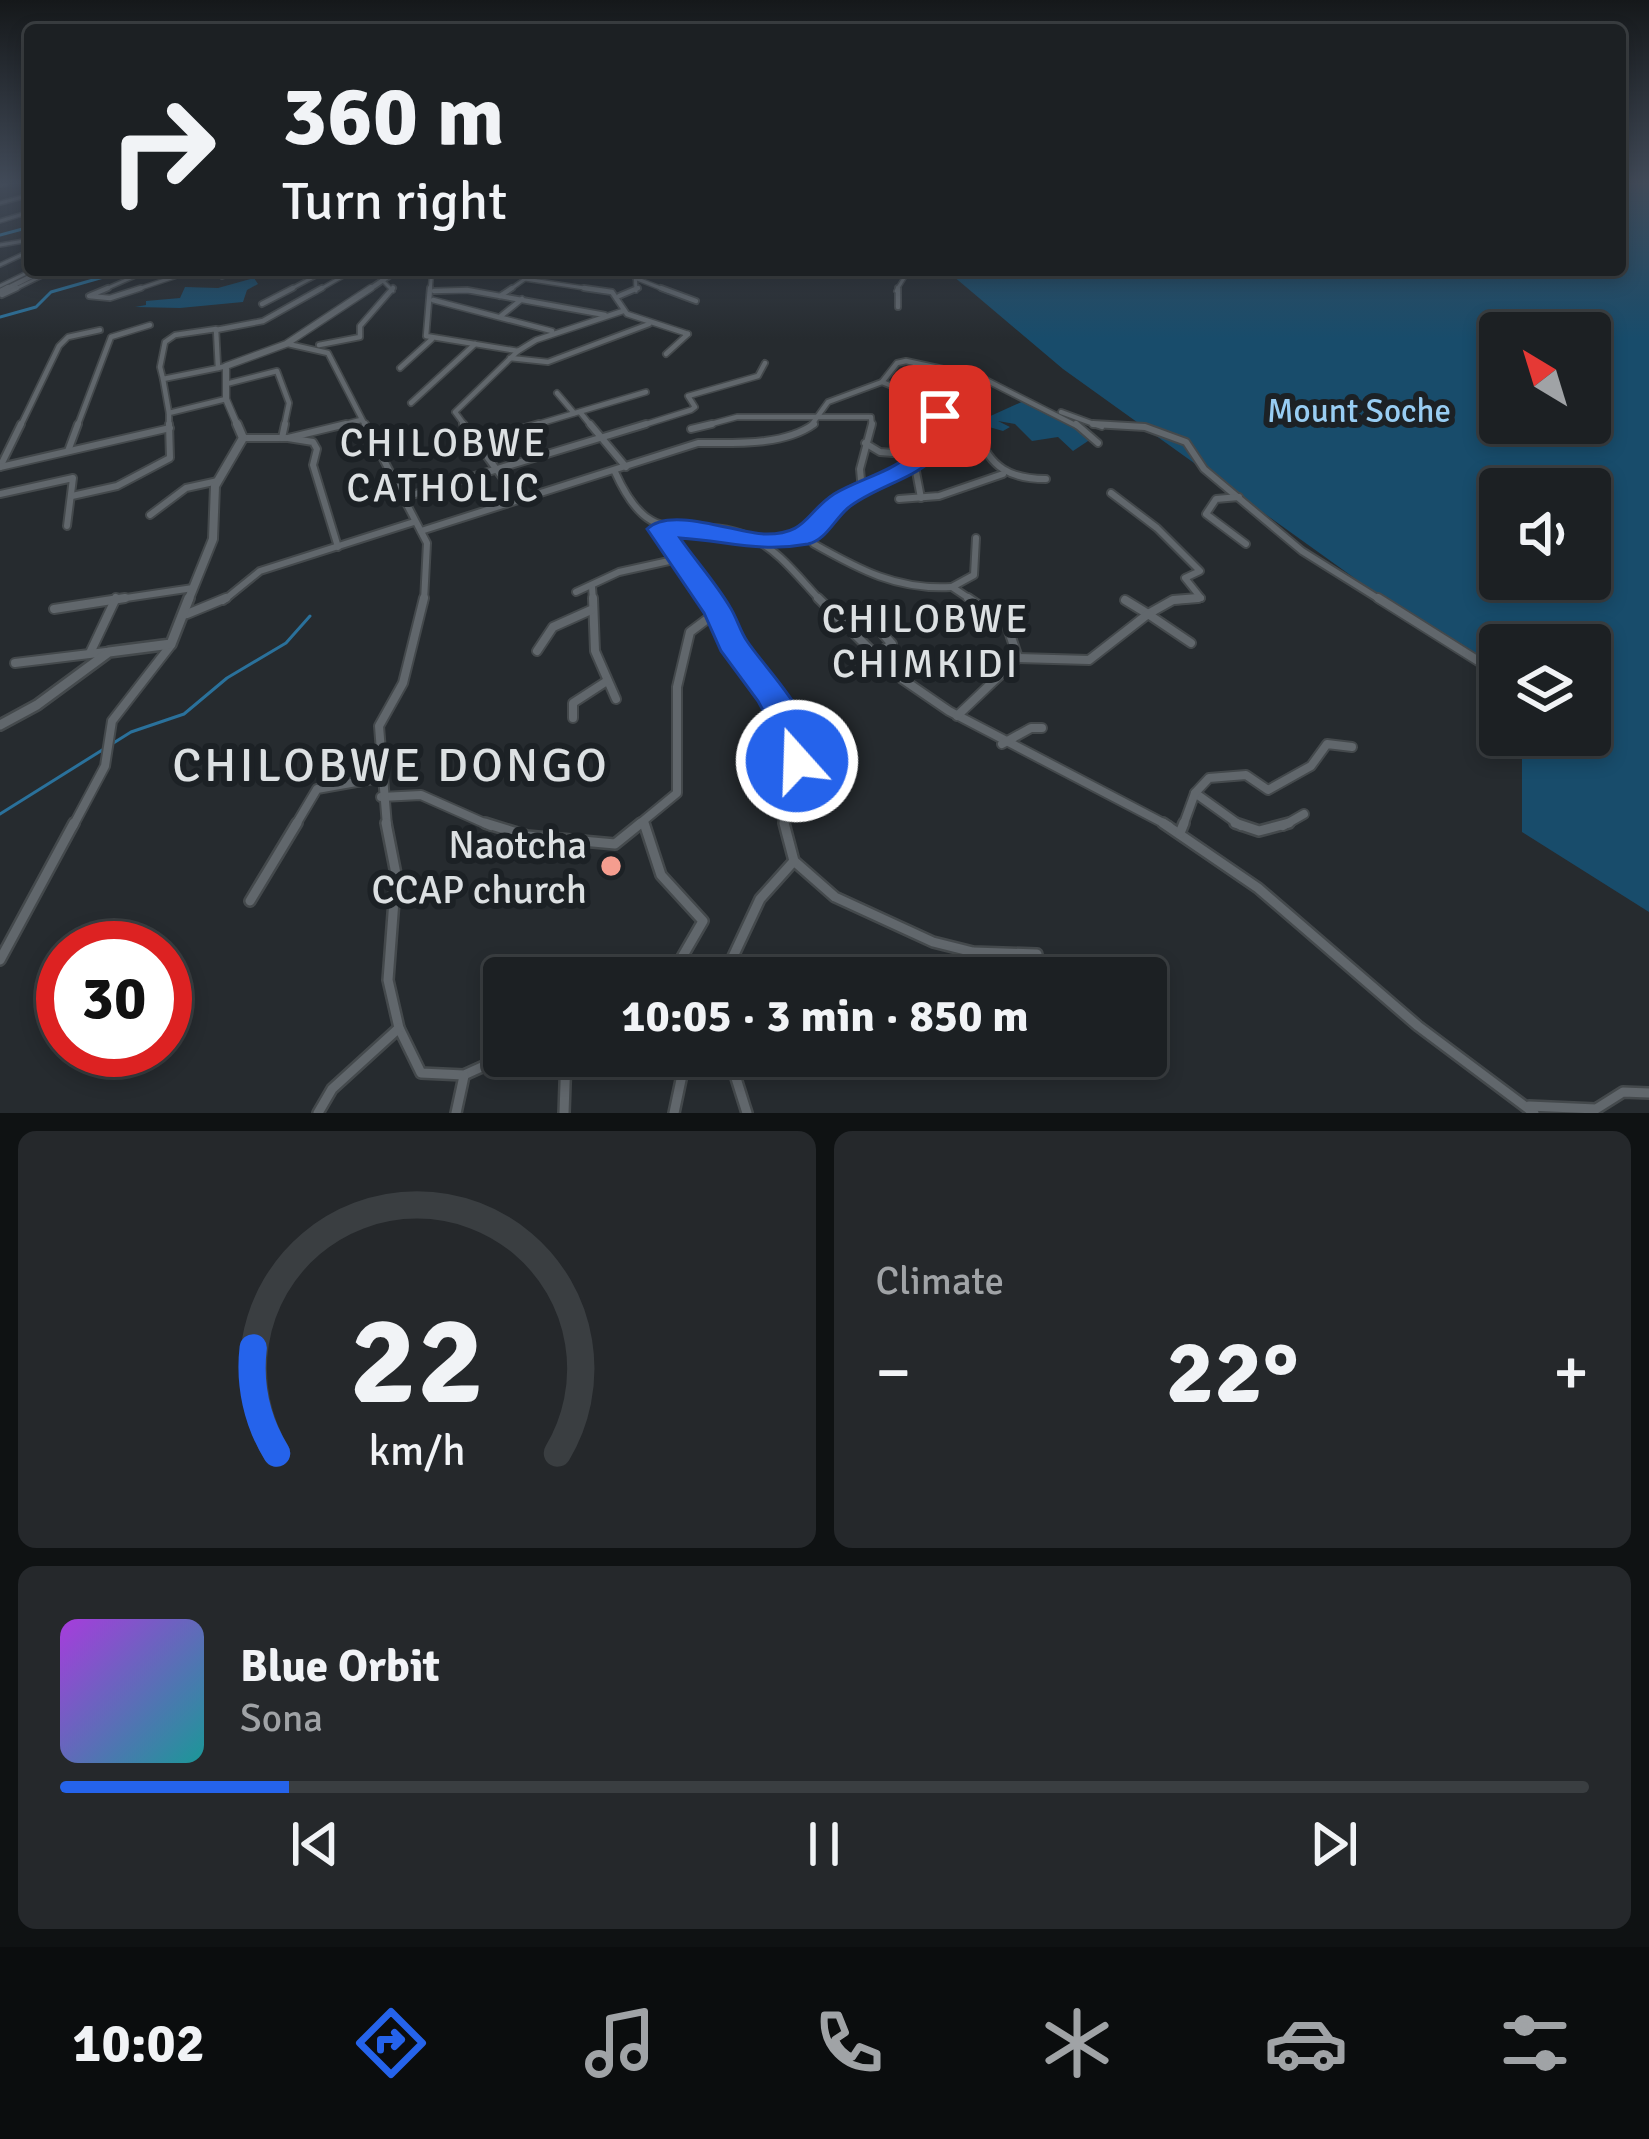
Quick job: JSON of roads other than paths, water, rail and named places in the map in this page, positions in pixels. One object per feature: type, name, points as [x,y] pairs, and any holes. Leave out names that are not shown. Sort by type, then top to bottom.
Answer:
[{"type":"street","points":[[0,291],[24,276]]},
{"type":"street","points":[[0,291],[28,276]]},
{"type":"street","points":[[0,291],[35,276]]},
{"type":"street","points":[[135,276],[88,296],[110,298],[177,276]]},
{"type":"street","points":[[262,304],[316,276]]},
{"type":"street","points":[[72,496],[117,486],[170,458],[169,413],[160,367],[168,339],[256,323],[343,276]]},
{"type":"street","points":[[286,344],[312,346],[360,337],[360,326],[394,289],[378,276]]},
{"type":"street","points":[[163,379],[222,367],[286,344],[389,276]]},
{"type":"street","points":[[432,276],[426,336],[518,351]]},
{"type":"street","points":[[898,307],[895,293],[905,276]]},
{"type":"street","points":[[500,296],[525,279],[619,296],[638,290],[635,278],[651,282],[664,293],[696,301]]},
{"type":"street","points":[[11,280],[22,280]]},
{"type":"street","points":[[433,291],[522,299],[608,316]]},
{"type":"street","points":[[619,296],[623,311]]},
{"type":"street","points":[[279,297],[297,300]]},
{"type":"street","points":[[431,299],[555,333]]},
{"type":"street","points":[[500,317],[522,299]]},
{"type":"street","points":[[519,500],[454,412],[518,351],[555,333],[623,311],[688,335],[666,354]]},
{"type":"street","points":[[510,358],[548,362],[649,324]]},
{"type":"street","points":[[68,451],[111,338],[150,325]]},
{"type":"street","points":[[0,467],[59,346],[68,337],[100,330]]},
{"type":"street","points":[[216,330],[226,399],[243,438]]},
{"type":"street","points":[[400,368],[432,339]]},
{"type":"street","points":[[411,403],[475,344]]},
{"type":"street","points":[[312,346],[328,353],[400,499],[427,543],[426,602],[403,683],[379,723],[381,796],[396,874],[387,973],[399,1028],[421,1073],[464,1075],[483,1066]]},
{"type":"street","points":[[187,614],[218,605],[260,571],[338,547],[519,500],[700,442],[741,443],[792,434],[819,417],[828,402],[882,382],[897,363],[911,361],[970,373],[1078,425],[1098,443]]},
{"type":"street","points":[[400,499],[694,409],[688,396],[758,376],[764,362]]},
{"type":"street","points":[[224,385],[277,371],[289,404],[285,438]]},
{"type":"street","points":[[882,382],[943,408],[984,412]]},
{"type":"street","points":[[476,442],[646,392]]},
{"type":"street","points":[[557,393],[626,467]]},
{"type":"street","points":[[169,413],[226,399]]},
{"type":"street","points":[[660,529],[728,532],[762,542],[808,536],[839,502],[922,455],[941,435],[943,408]]},
{"type":"street","points":[[1051,411],[1114,430],[1145,427],[1185,441],[1204,469],[1302,551],[1479,662]]},
{"type":"street","points":[[691,429],[736,417],[871,417],[875,424],[857,469],[862,491]]},
{"type":"street","points":[[285,438],[361,420]]},
{"type":"street","points":[[942,423],[979,434],[988,462],[1003,474]]},
{"type":"street","points":[[0,467],[170,428]]},
{"type":"street","points":[[243,438],[313,442],[317,449],[314,465],[338,547]]},
{"type":"street","points":[[0,960],[81,817],[114,718],[171,644],[187,614],[213,538],[218,481],[243,438]]},
{"type":"street","points":[[866,443],[880,452],[922,455]]},
{"type":"street","points":[[914,461],[921,498]]},
{"type":"street","points":[[615,472],[621,490],[660,529],[718,611],[732,644],[770,693],[796,739],[797,761],[783,817],[794,860],[835,897],[933,942],[973,952],[1037,954]]},
{"type":"street","points":[[899,499],[921,498],[1003,474],[1046,479]]},
{"type":"street","points":[[0,494],[69,478],[74,482],[68,526]]},
{"type":"street","points":[[150,515],[186,488],[218,481]]},
{"type":"street","points":[[957,716],[976,704],[989,684],[1018,658],[1090,660],[1173,600],[1201,598],[1185,578],[1200,571],[1157,528],[1112,493]]},
{"type":"street","points":[[1239,497],[1216,499],[1206,514],[1246,544]]},
{"type":"street","points":[[808,536],[820,548],[914,592],[952,587],[974,574],[976,538]]},
{"type":"street","points":[[762,542],[872,657],[1002,744],[1077,776],[1180,833],[1260,888],[1417,1024],[1530,1109],[1596,1109],[1623,1092],[1649,1093]]},
{"type":"street","points":[[576,592],[619,572],[678,560]]},
{"type":"street","points":[[592,586],[595,651],[616,699]]},
{"type":"street","points":[[952,587],[1007,625],[1018,658]]},
{"type":"street","points":[[54,609],[193,588]]},
{"type":"street","points":[[91,653],[116,598]]},
{"type":"street","points":[[1125,600],[1191,643]]},
{"type":"street","points":[[537,651],[553,627],[591,610]]},
{"type":"street","points":[[381,796],[425,796],[527,836],[611,845],[677,793],[680,757],[673,714],[679,671],[689,655],[691,632],[718,611]]},
{"type":"street","points":[[872,657],[892,644],[877,627]]},
{"type":"street","points":[[14,663],[171,644]]},
{"type":"street","points":[[0,725],[37,705],[109,652]]},
{"type":"street","points":[[573,718],[573,703],[607,681]]},
{"type":"street","points":[[1002,744],[1031,728],[1042,728]]},
{"type":"street","points":[[1180,833],[1195,793],[1209,778],[1246,775],[1268,790],[1311,766],[1327,744],[1352,747]]},
{"type":"street","points":[[250,901],[317,789],[379,778]]},
{"type":"street","points":[[1195,793],[1248,831],[1273,833],[1304,814]]},
{"type":"street","points":[[644,822],[665,882],[703,921],[682,957]]},
{"type":"street","points":[[733,957],[760,899],[794,860]]},
{"type":"street","points":[[318,1113],[332,1089],[399,1028]]},
{"type":"street","points":[[456,1113],[464,1075]]},
{"type":"street","points":[[564,1113],[565,1077]]},
{"type":"street","points":[[674,1113],[682,1077]]},
{"type":"street","points":[[736,1077],[747,1113]]},
{"type":"waterway","points":[[0,317],[36,307],[51,292],[107,276]]},
{"type":"waterway","points":[[0,814],[131,732],[184,714],[227,678],[286,643],[310,616]]},
{"type":"place","name":"Naotcha CCAP church","points":[[611,866]]},
{"type":"district","name":"CHILOBWE CATHOLIC","points":[[444,464]]},
{"type":"district","name":"CHILOBWE CHIMKIDI","points":[[926,640]]},
{"type":"district","name":"CHILOBWE DONGO","points":[[391,764]]},
{"type":"park label","name":"Mount Soche","points":[[1359,410]]}]
